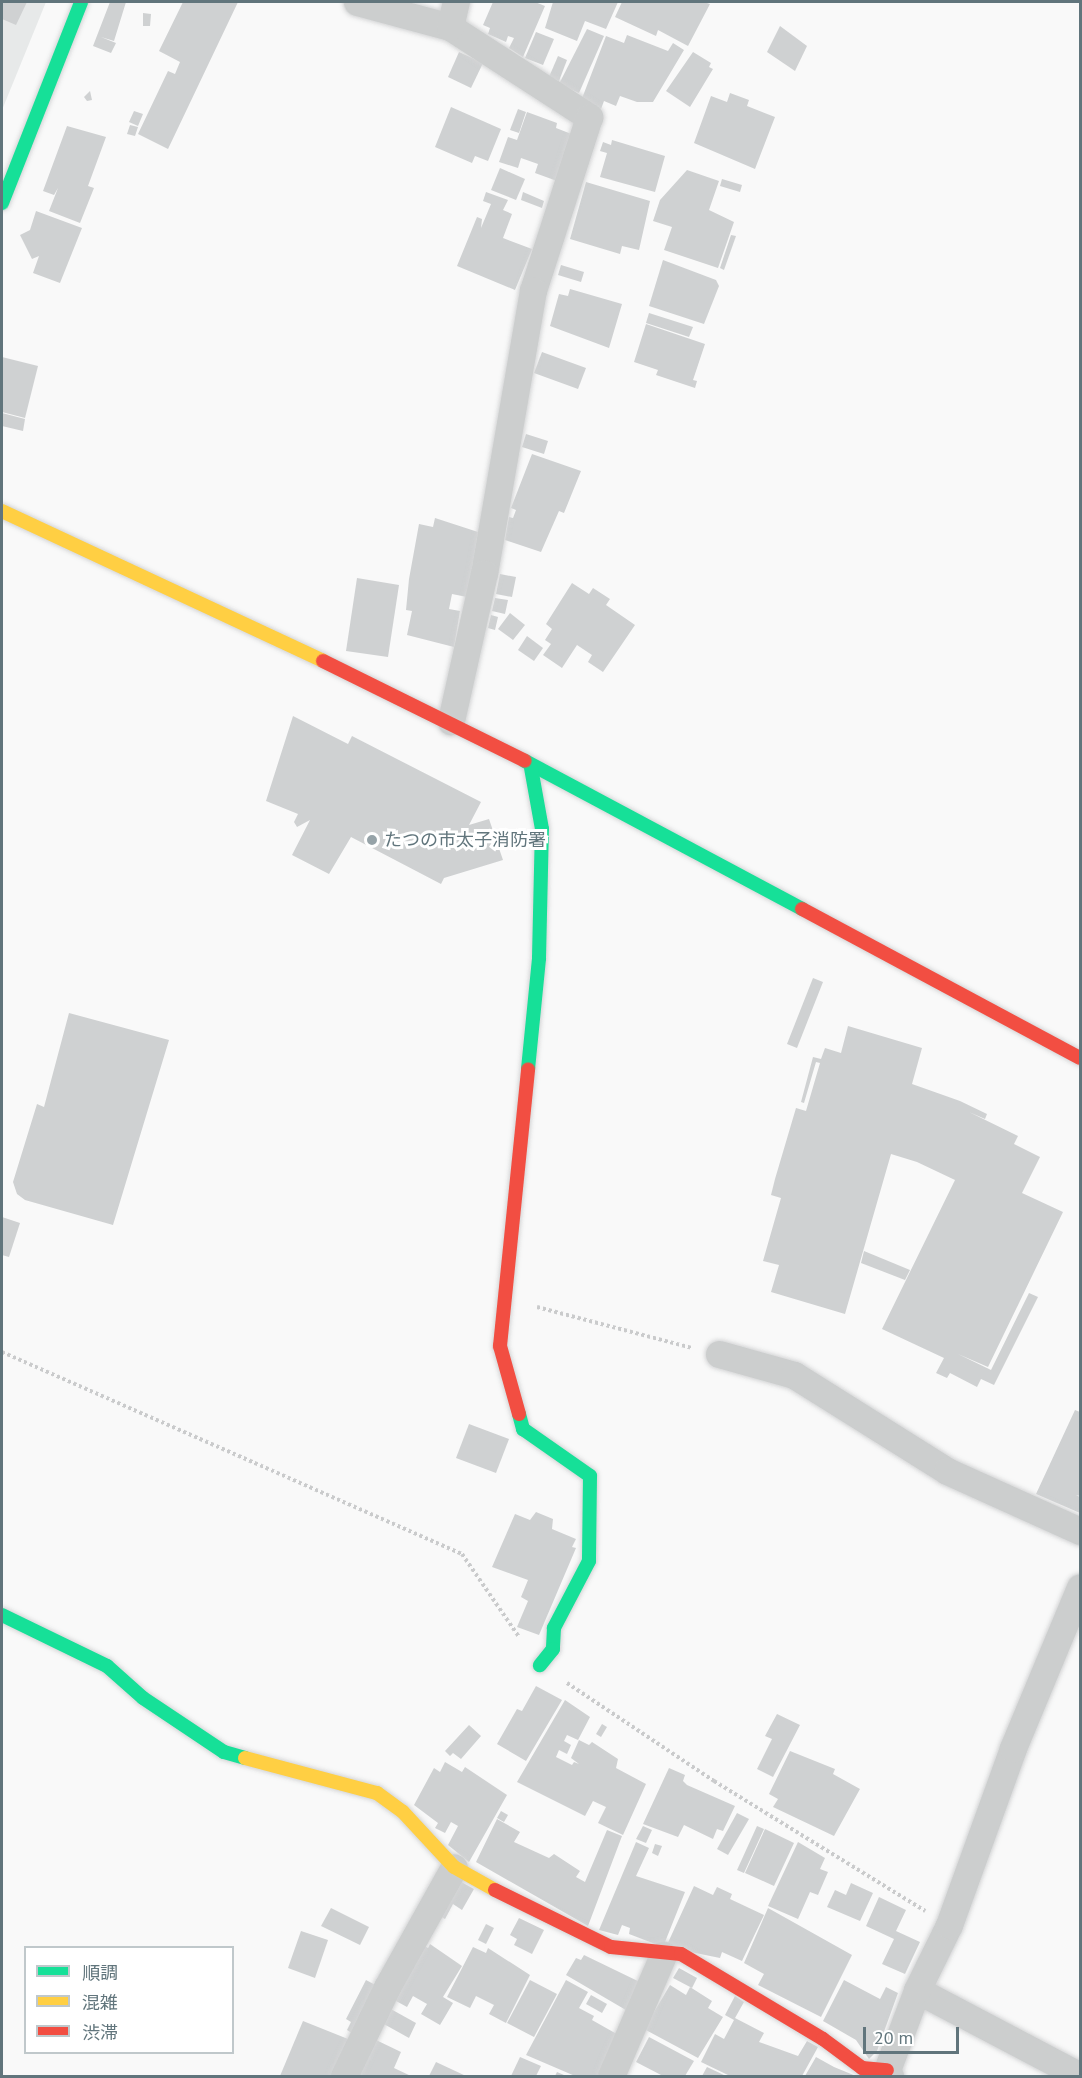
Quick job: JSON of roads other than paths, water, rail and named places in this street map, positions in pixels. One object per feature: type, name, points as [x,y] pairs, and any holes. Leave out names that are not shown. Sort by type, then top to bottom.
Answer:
[{"type":"street","points":[[2,203],[81,2]]},
{"type":"street","points":[[357,2],[450,27],[589,117],[533,290],[484,573],[451,722]]},
{"type":"street","points":[[450,27],[456,2]]},
{"type":"street","points":[[2,511],[451,722],[531,768],[1080,1058]]},
{"type":"street","points":[[531,768],[542,829],[539,958],[500,1346],[523,1429],[590,1476],[588,1561],[554,1628],[553,1649],[540,1665]]},
{"type":"street","points":[[719,1354],[794,1375],[947,1471],[1080,1531]]},
{"type":"street","points":[[2,1615],[107,1666],[143,1698],[224,1752],[377,1793],[403,1812],[454,1867],[544,1917],[611,1947],[663,1955],[681,1954],[823,2039],[862,2068],[881,2073],[949,1925],[1013,1748],[1080,1587]]},
{"type":"street","points":[[344,2076],[387,1987],[454,1867]]},
{"type":"street","points":[[611,2076],[663,1955]]},
{"type":"street","points":[[918,1990],[1080,2076]]},
{"type":"place","name":"たつの市太子消防署","points":[[372,840]]}]
